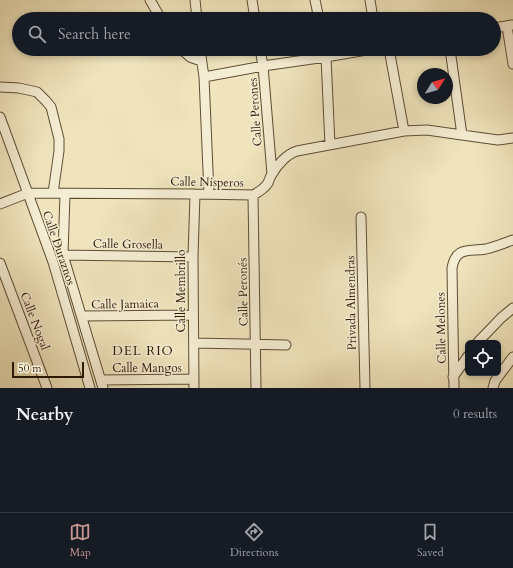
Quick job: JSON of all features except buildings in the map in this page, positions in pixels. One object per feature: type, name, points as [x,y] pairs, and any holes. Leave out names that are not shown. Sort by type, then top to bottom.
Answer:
[{"type":"street","points":[[150,0],[157,12]]},
{"type":"street","points":[[195,0],[196,12]]},
{"type":"street","points":[[252,0],[254,12]]},
{"type":"street","points":[[315,0],[318,12]]},
{"type":"street","points":[[370,0],[371,12]]},
{"type":"street","points":[[510,25],[513,64]]},
{"type":"street","points":[[189,56],[201,62]]},
{"type":"street","points":[[201,56],[204,77],[209,194]]},
{"type":"street","name":"Calle Perones","points":[[261,56],[272,174]]},
{"type":"street","points":[[204,77],[311,56]]},
{"type":"street","points":[[325,56],[330,145]]},
{"type":"street","points":[[390,56],[404,131]]},
{"type":"street","points":[[451,56],[462,136]]},
{"type":"street","points":[[0,87],[19,88],[37,92],[51,107],[59,139],[59,151],[53,193]]},
{"type":"street","name":"Calle Duraznos","points":[[0,117],[53,262],[90,388]]},
{"type":"street","name":"Calle Nísperos","points":[[0,204],[28,193],[253,195],[262,190],[283,160],[293,152],[404,131],[427,130],[498,140],[513,138]]},
{"type":"street","name":"Calle Duraznos","points":[[65,194],[63,256],[102,384]]},
{"type":"street","name":"Calle Membrillo","points":[[194,384],[193,257],[195,194]]},
{"type":"street","name":"Calle Peronés","points":[[253,195],[256,388]]},
{"type":"street","name":"Privada Almendras","points":[[361,217],[365,388]]},
{"type":"street","name":"Calle Melones","points":[[454,388],[452,268],[455,257],[460,252],[466,250],[487,249],[513,240]]},
{"type":"street","name":"Calle Grosella","points":[[63,256],[193,257]]},
{"type":"street","name":"Calle Nogal","points":[[0,263],[47,388]]},
{"type":"street","points":[[480,340],[513,308]]},
{"type":"street","name":"Calle Jamaica","points":[[82,316],[193,315]]},
{"type":"street","points":[[194,343],[286,345]]},
{"type":"street","points":[[493,388],[495,381],[513,357]]},
{"type":"street","points":[[453,377],[465,360]]},
{"type":"street","name":"Calle Mangos","points":[[102,384],[194,384]]},
{"type":"district","name":"DEL RIO","points":[[143,350]]}]
